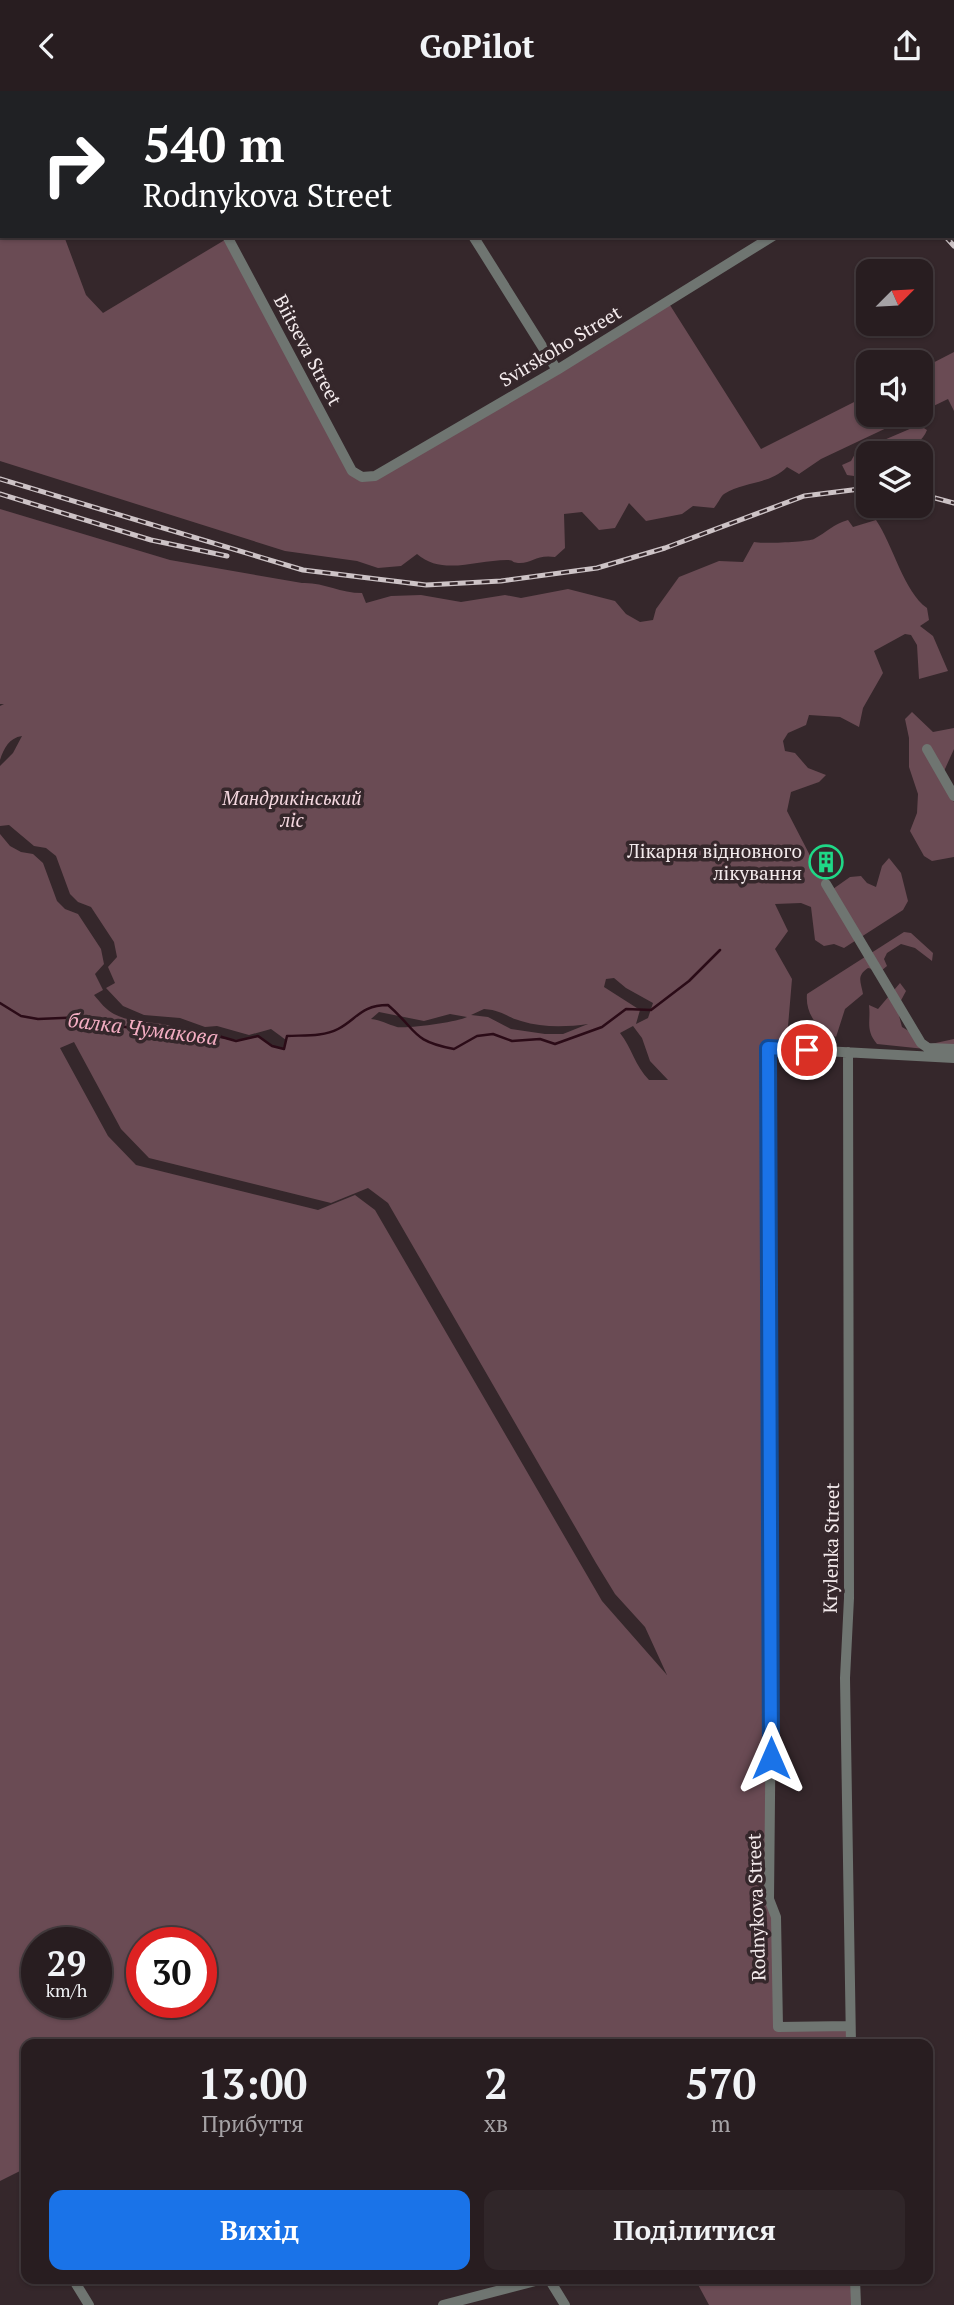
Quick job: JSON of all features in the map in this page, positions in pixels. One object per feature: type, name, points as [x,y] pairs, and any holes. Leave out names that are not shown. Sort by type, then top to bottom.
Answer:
[{"type":"street","name":"Biitseva Street","points":[[228,238],[352,471],[362,477]]},
{"type":"street","points":[[474,238],[557,370]]},
{"type":"street","name":"Svirskoho Street","points":[[362,477],[375,476],[557,370],[770,238]]},
{"type":"street","points":[[927,749],[954,796]]},
{"type":"street","points":[[826,884],[921,1043],[928,1048],[954,1049]]},
{"type":"street","points":[[897,1054],[921,1043]]},
{"type":"street","name":"Rodnykova Street","points":[[850,2026],[778,2028],[776,1917],[769,1899],[772,1597],[768,1048],[954,1058]]},
{"type":"street","name":"Krylenka Street","points":[[848,1052],[849,1584],[845,1678],[851,2039]]},
{"type":"street","points":[[76,2284],[89,2305]]},
{"type":"street","points":[[443,2305],[524,2284]]},
{"type":"street","points":[[552,2284],[565,2305]]},
{"type":"street","points":[[855,2284],[856,2305]]},
{"type":"green space","points":[[0,238],[65,238],[86,295],[103,313],[228,238],[352,471],[375,476],[668,302],[761,449],[856,401],[856,427],[889,427],[821,459],[799,474],[787,467],[773,477],[732,490],[723,495],[714,508],[693,506],[682,514],[646,521],[629,503],[615,528],[599,530],[582,512],[564,514],[565,548],[555,557],[543,557],[523,563],[507,560],[448,566],[427,561],[417,554],[401,566],[378,568],[357,561],[285,551],[0,461]]},
{"type":"green space","points":[[954,352],[954,411],[948,399],[933,406],[933,363]]},
{"type":"green space","points":[[914,427],[927,430],[920,441],[882,441]]},
{"type":"green space","points":[[856,452],[856,476],[847,475],[842,465],[851,461]]},
{"type":"green space","name":"Мандрикінський ліс","points":[[0,509],[170,560],[362,593],[366,603],[391,596],[421,595],[461,602],[505,595],[521,598],[568,589],[615,601],[626,614],[640,622],[653,620],[656,609],[679,577],[719,561],[743,562],[754,542],[810,540],[848,520],[853,527],[876,520],[905,580],[927,608],[929,620],[920,626],[933,636],[948,671],[919,679],[917,645],[911,635],[905,634],[874,651],[883,673],[863,708],[859,727],[840,717],[809,715],[806,725],[788,733],[783,741],[785,751],[795,753],[808,768],[826,775],[819,782],[791,792],[787,811],[818,871],[833,889],[850,877],[861,876],[876,887],[882,866],[889,858],[901,873],[908,901],[903,910],[844,948],[834,944],[824,946],[815,940],[811,907],[801,903],[775,904],[788,931],[775,949],[792,979],[786,1050],[769,1048],[769,1899],[776,1917],[778,2027],[850,2026],[850,2039],[21,2039],[21,2170],[0,2181],[0,834],[10,846],[33,854],[43,863],[57,901],[65,909],[78,914],[101,949],[104,964],[95,974],[103,990],[94,995],[111,1012],[127,1019],[167,1025],[224,1039],[258,1036],[272,1046],[283,1049],[286,1040],[271,1029],[249,1035],[217,1026],[205,1027],[180,1018],[144,1015],[123,1006],[106,988],[115,983],[108,967],[117,957],[114,942],[91,907],[78,902],[70,894],[56,856],[46,848],[34,846],[9,825],[0,826],[0,766],[13,753],[22,736],[8,744],[0,760],[0,706],[4,704],[0,704]],"holes":[[[614,978],[653,1003],[648,1018],[636,1024],[640,1010],[604,987],[606,979]],[[484,1009],[538,1025],[588,1024],[563,1034],[545,1034],[511,1029],[488,1017],[471,1015]],[[379,1012],[424,1021],[450,1014],[467,1017],[444,1023],[397,1027],[371,1019]],[[633,1026],[642,1038],[650,1061],[668,1080],[649,1080],[640,1069],[620,1033]],[[74,1042],[121,1129],[149,1158],[331,1203],[368,1188],[388,1203],[596,1563],[615,1594],[645,1627],[667,1675],[602,1601],[375,1210],[355,1195],[318,1210],[136,1165],[108,1136],[60,1048]]]},
{"type":"green space","points":[[912,712],[933,732],[954,728],[954,749],[940,780],[954,802],[954,857],[932,861],[924,856],[910,831],[917,813],[918,794],[909,767],[909,738],[905,719]]},
{"type":"green space","points":[[904,932],[911,933],[933,953],[932,961],[915,948],[901,944],[887,953],[884,959],[887,966],[881,971],[868,968],[862,974],[860,979],[863,994],[845,1009],[836,1037],[818,1026],[808,1008],[807,994]]},
{"type":"green space","points":[[900,983],[906,991],[897,1008],[902,1027],[931,1044],[954,1039],[954,1052],[877,1044],[873,1039],[869,1005],[878,1009]]},
{"type":"green space","points":[[698,2284],[855,2284],[856,2305],[709,2305]]},
{"type":"waterway","name":"балка Чумакова","points":[[0,1003],[21,1016],[38,1019],[85,1017],[104,1024],[168,1033],[204,1032],[236,1041],[258,1036],[272,1046],[284,1049],[287,1036],[332,1032],[371,1007],[388,1005],[416,1034],[440,1046],[454,1049],[477,1036],[493,1034],[512,1041],[540,1039],[555,1044],[602,1027],[626,1009],[651,1010],[689,981],[720,950]]},
{"type":"railway","points":[[947,238],[954,246]]},
{"type":"railway","points":[[0,479],[303,570],[426,585],[501,581],[597,568],[665,548],[804,496],[856,490]]},
{"type":"railway","points":[[0,494],[151,540],[227,556]]},
{"type":"railway","points":[[933,497],[954,503]]},
{"type":"place","name":"Лікарня відновного лікування","points":[[826,862]]},
{"type":"route","points":[[771,1758],[768,1048],[807,1050]]}]
